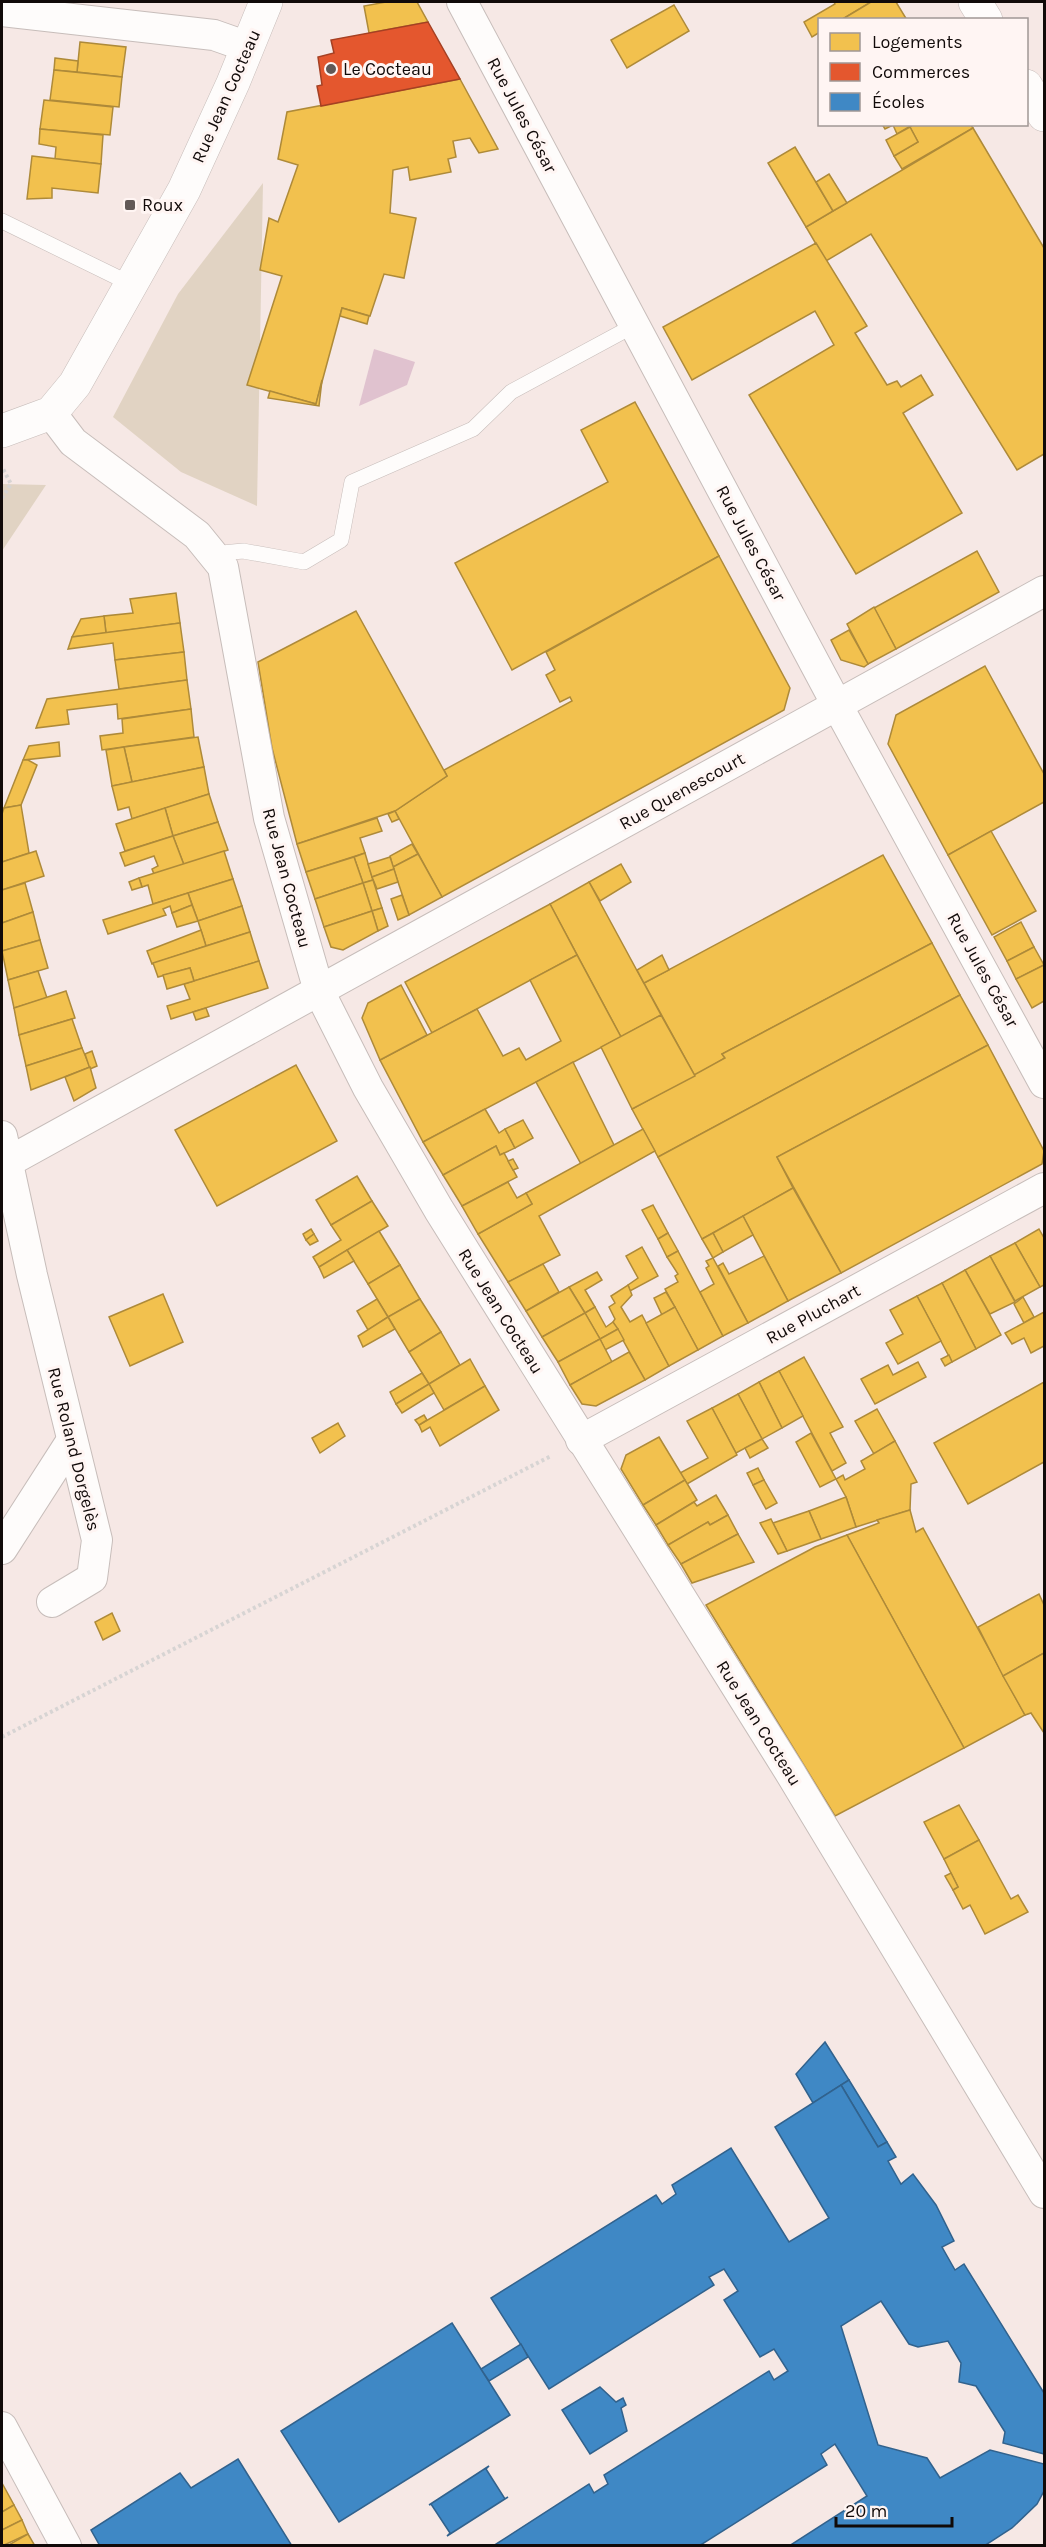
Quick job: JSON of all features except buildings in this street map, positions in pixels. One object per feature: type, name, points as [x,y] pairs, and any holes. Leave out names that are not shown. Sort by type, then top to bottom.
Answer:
[{"type":"main road","name":"Rue Jean Cocteau","points":[[51,413],[75,384],[184,190],[266,2]]},
{"type":"main road","points":[[975,2],[985,18]]},
{"type":"main road","points":[[1028,89],[1044,115]]},
{"type":"main road","points":[[2,431],[51,413]]},
{"type":"street","name":"Rue Jules César","points":[[462,2],[837,705],[1044,1083]]},
{"type":"street","points":[[2,10],[214,35],[248,46]]},
{"type":"street","name":"Rue Jean Cocteau","points":[[51,413],[73,442],[197,535],[222,567],[269,818],[319,991],[368,1088],[439,1210],[791,1774],[1044,2193]]},
{"type":"street","name":"Rue Quenescourt","points":[[319,991],[1044,591]]},
{"type":"street","name":"Rue Roland Dorgelès","points":[[52,1602],[92,1578],[97,1540],[4,1150],[319,991]]},
{"type":"street","name":"Rue Pluchart","points":[[581,1440],[1044,1188]]},
{"type":"street","points":[[2,1254],[32,1275]]},
{"type":"street","points":[[2,1548],[72,1440]]},
{"type":"street","points":[[2,2427],[66,2546]]},
{"type":"lane","points":[[2,221],[131,284]]},
{"type":"lane","points":[[213,554],[243,551],[304,562],[341,540],[352,482],[473,429],[511,392],[635,325]]},
{"type":"path","points":[[2,467],[11,484],[2,498]]},
{"type":"path","points":[[2,1737],[581,1440]]},
{"type":"shaded area","points":[[263,183],[257,506],[181,472],[113,417],[178,294]]},
{"type":"shaded area","points":[[374,349],[415,362],[407,385],[359,406]]},
{"type":"shaded area","points":[[2,484],[46,485],[2,551]]},
{"type":"place","name":"Le Cocteau","points":[[331,69]]},
{"type":"place","name":"Roux","points":[[130,205]]}]
